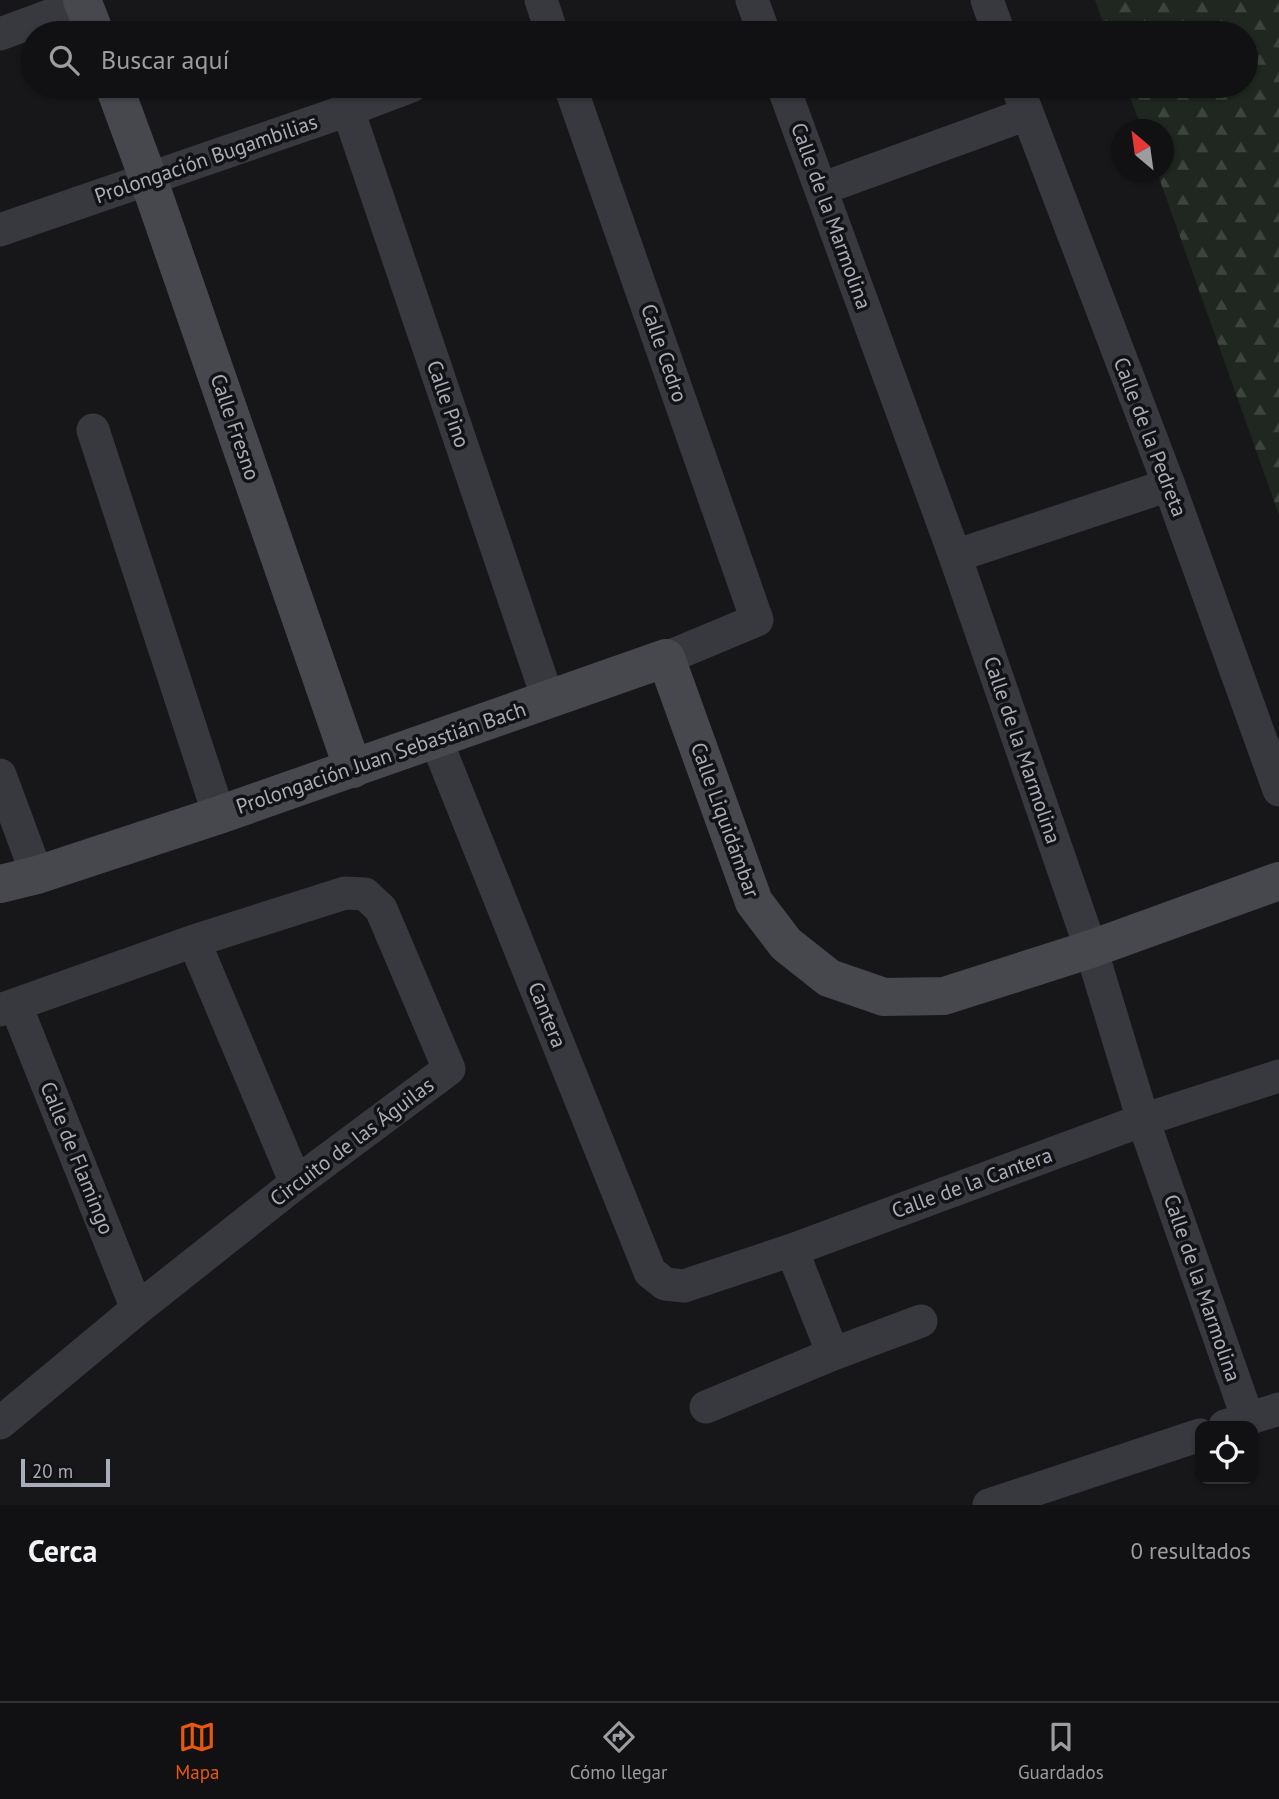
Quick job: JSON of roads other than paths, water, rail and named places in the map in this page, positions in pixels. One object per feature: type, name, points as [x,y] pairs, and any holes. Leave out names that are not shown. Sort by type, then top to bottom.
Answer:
[{"type":"street","points":[[541,0],[547,21]]},
{"type":"street","points":[[752,0],[760,21]]},
{"type":"street","points":[[987,0],[995,21]]},
{"type":"street","points":[[51,21],[87,12]]},
{"type":"street","points":[[0,34],[21,29]]},
{"type":"street","name":"Calle Fresno","points":[[118,98],[353,769]]},
{"type":"street","name":"Prolongación Bugambilias","points":[[0,230],[380,98]]},
{"type":"street","name":"Calle Cedro","points":[[574,98],[757,620]]},
{"type":"street","name":"Calle de la Marmolina","points":[[787,98],[955,556],[1091,949],[1236,1421]]},
{"type":"street","points":[[821,189],[1022,100]]},
{"type":"street","name":"Calle de la Pedreta","points":[[1022,100],[1169,485],[1279,790]]},
{"type":"street","name":"Calle Pino","points":[[348,110],[548,699]]},
{"type":"street","points":[[93,430],[219,815]]},
{"type":"street","points":[[955,556],[1169,485]]},
{"type":"street","name":"Prolongación Juan Sebastián Bach","points":[[0,884],[37,875],[353,769],[666,658],[757,620]]},
{"type":"street","name":"Calle Liquidámbar","points":[[666,658],[754,902],[786,944],[829,978],[884,997],[944,996],[1091,949],[1279,881]]},
{"type":"street","name":"Cantera","points":[[436,740],[650,1272],[665,1284]]},
{"type":"street","points":[[0,775],[37,875]]},
{"type":"street","name":"Circuito de las Águilas","points":[[0,1423],[137,1309],[296,1183],[449,1069],[381,909],[365,894],[345,893],[194,941],[8,1008]]},
{"type":"street","points":[[194,941],[296,1183]]},
{"type":"street","name":"Calle de Flamingo","points":[[8,1008],[137,1309]]},
{"type":"street","name":"Calle de la Cantera","points":[[665,1284],[684,1286],[792,1250],[1143,1121],[1279,1076]]},
{"type":"street","points":[[792,1250],[833,1354]]},
{"type":"street","points":[[706,1407],[921,1321]]},
{"type":"street","points":[[1239,1421],[1279,1409]]},
{"type":"street","points":[[989,1505],[1195,1436]]}]
